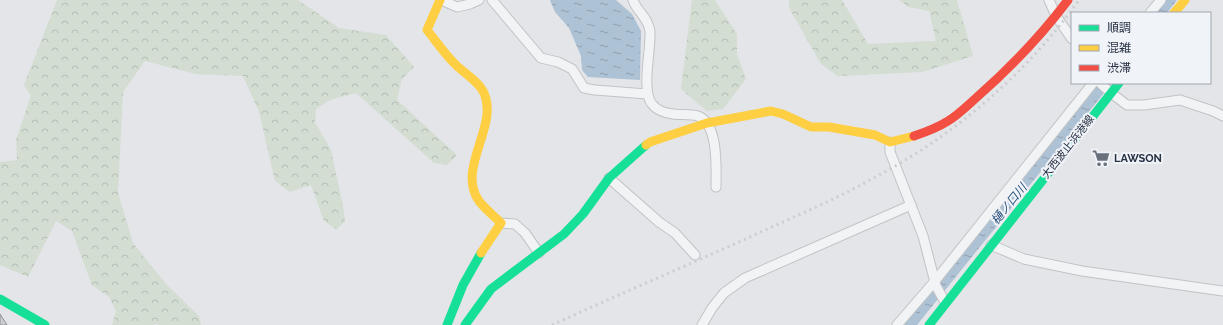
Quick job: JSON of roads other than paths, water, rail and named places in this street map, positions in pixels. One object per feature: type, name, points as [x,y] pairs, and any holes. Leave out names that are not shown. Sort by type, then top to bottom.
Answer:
[{"type":"street","points":[[479,0],[457,7],[440,0],[426,30],[454,64],[473,80],[484,92],[488,111],[474,165],[472,184],[479,201],[501,223],[515,224],[525,233],[539,253]]},
{"type":"street","points":[[492,0],[541,58],[558,62],[572,70],[584,88],[647,94]]},
{"type":"street","points":[[633,0],[646,18],[650,31],[647,94],[652,105],[662,112],[698,116],[707,123],[716,155],[716,187]]},
{"type":"street","points":[[1048,0],[1056,16],[1071,38]]},
{"type":"street","points":[[465,325],[491,289],[564,234],[583,214],[609,178],[650,142],[707,123],[771,112],[783,114],[811,127],[829,127],[875,135],[890,142],[924,134],[946,123],[988,87],[1029,48],[1068,0]]},
{"type":"street","points":[[1151,12],[1161,0]]},
{"type":"street","points":[[1175,12],[1185,0]]},
{"type":"street","points":[[897,325],[936,284],[1092,84]]},
{"type":"street","points":[[1101,84],[1128,105],[1144,105],[1180,100],[1223,116]]},
{"type":"street","name":"大西波止浜港線","points":[[928,325],[944,300],[991,245],[1118,84]]},
{"type":"street","points":[[890,142],[890,152],[923,236],[936,284],[944,300]]},
{"type":"street","points":[[609,178],[659,222],[675,233],[694,254]]},
{"type":"street","points":[[702,325],[712,308],[724,293],[745,278],[911,205]]},
{"type":"street","points":[[447,325],[464,284],[482,251],[501,223]]},
{"type":"street","points":[[991,245],[1024,259],[1082,271],[1223,291]]},
{"type":"street","points":[[0,299],[45,325]]},
{"type":"water","points":[[550,0],[616,0],[632,14],[641,31],[640,80],[588,77],[582,70],[581,56],[569,28],[555,12]]},
{"type":"water","points":[[1163,0],[1177,0],[1168,12],[1153,12]]},
{"type":"water","name":"樋ノ口川","points":[[1097,84],[1111,84],[917,325],[901,325]]},
{"type":"railway","points":[[552,325],[816,207],[899,164],[957,125],[984,103],[1035,54],[1058,28],[1079,0]]},
{"type":"place","name":"LAWSON","points":[[1101,158]]}]
